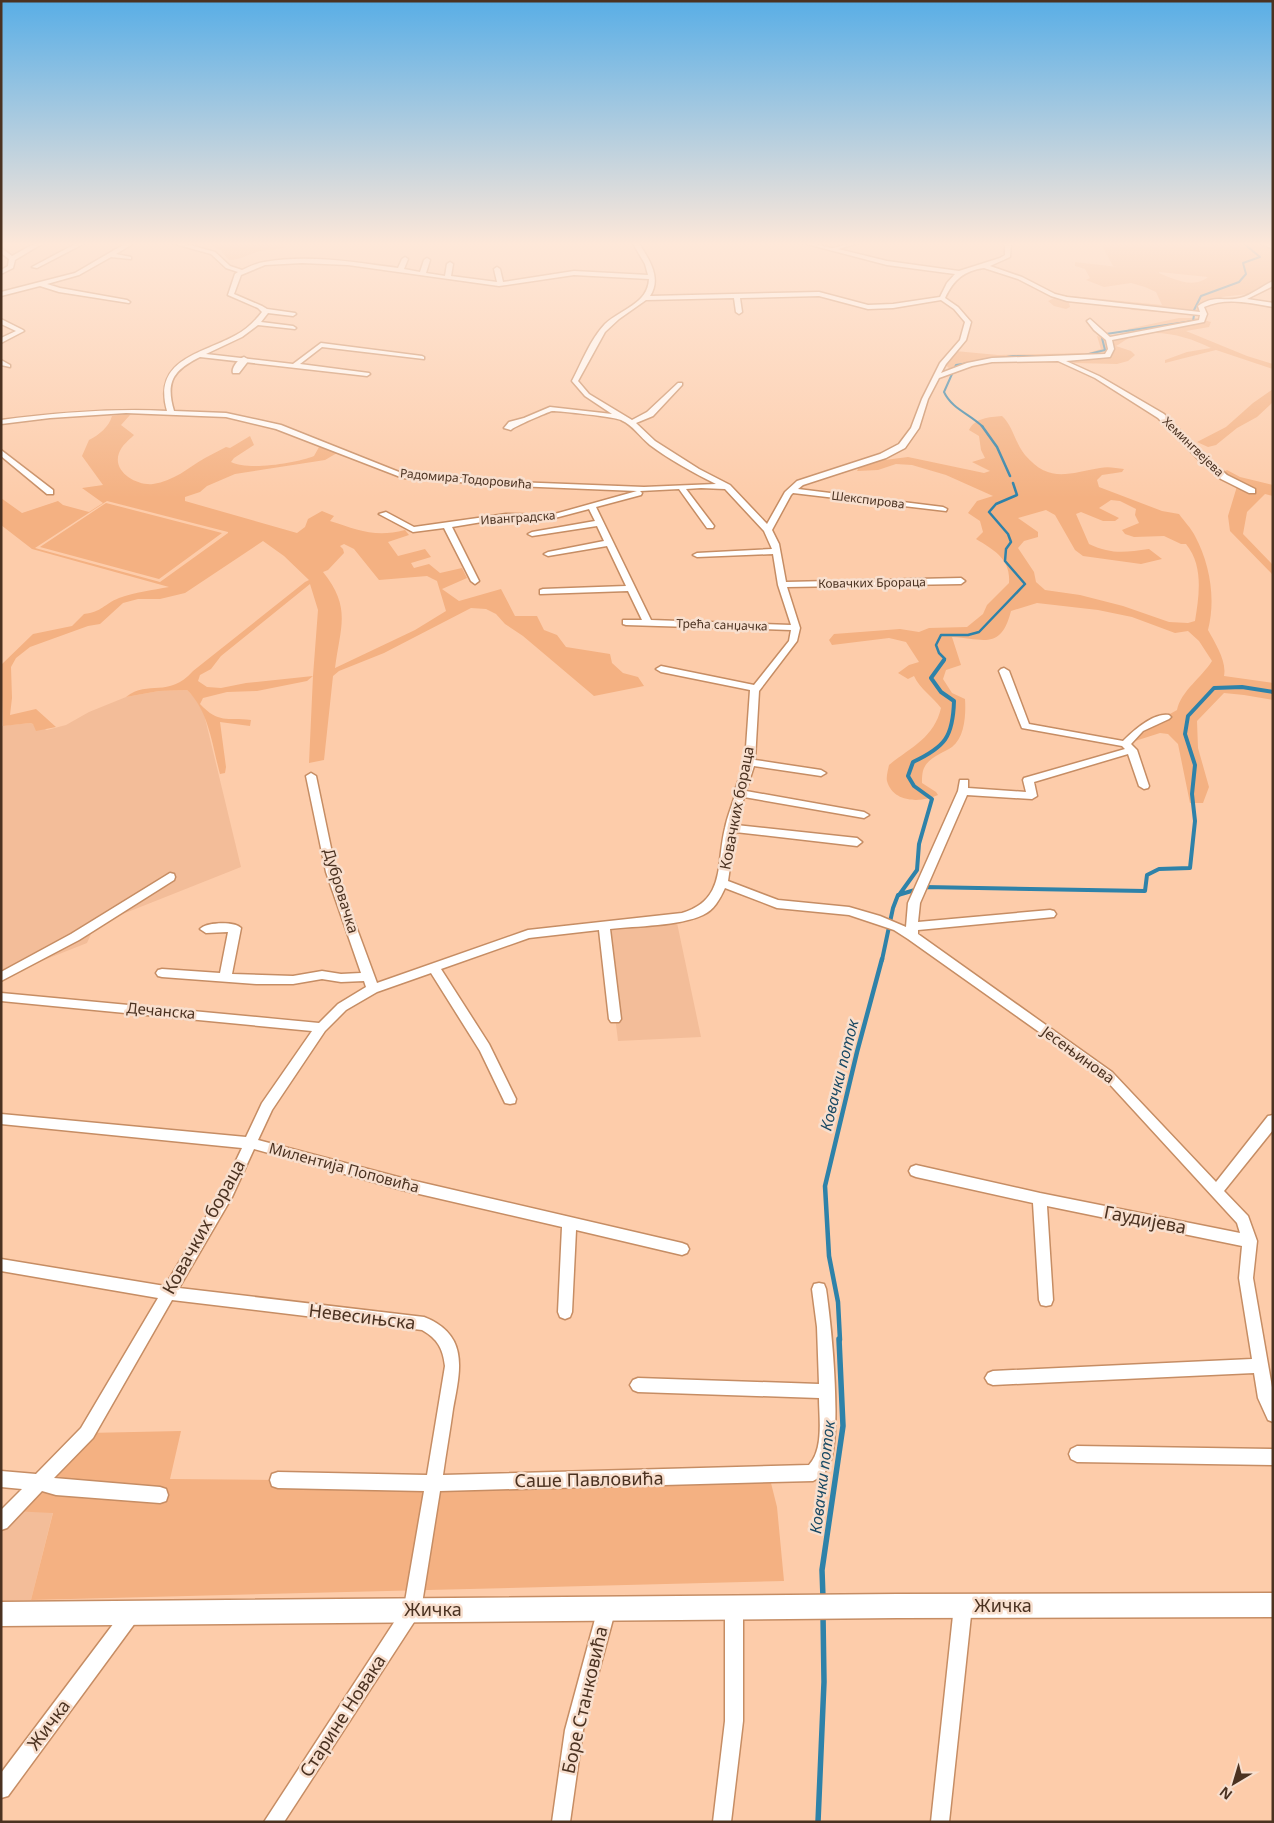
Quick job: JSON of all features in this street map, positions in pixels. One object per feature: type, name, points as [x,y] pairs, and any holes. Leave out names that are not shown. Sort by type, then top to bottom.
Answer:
[{"type":"main road","points":[[236,371],[244,360]]},
{"type":"main road","name":"Жичка","points":[[1,1614],[607,1608],[1273,1605]]},
{"type":"street","points":[[1,342],[21,331],[13,327]]},
{"type":"street","points":[[171,413],[166,388],[171,374],[184,363],[240,336],[252,327]]},
{"type":"street","points":[[287,327],[293,328]]},
{"type":"street","points":[[606,327],[596,340],[575,381],[587,395],[631,422],[652,444],[696,471],[727,487],[768,530],[776,551],[782,585],[796,628],[793,641],[755,688],[661,670]]},
{"type":"street","points":[[768,530],[792,491],[800,483],[884,456],[902,446],[915,428],[942,362],[953,353],[962,340],[966,327]]},
{"type":"street","points":[[935,376],[975,363],[1055,358],[1091,359],[1108,356],[1111,349],[1109,339],[1095,327]]},
{"type":"street","points":[[1109,339],[1174,327]]},
{"type":"street","points":[[294,366],[321,345],[422,358]]},
{"type":"street","points":[[200,355],[367,374]]},
{"type":"street","name":"Хемингвејева","points":[[1055,358],[1097,377],[1161,416],[1201,457],[1224,477],[1252,491]]},
{"type":"street","points":[[631,422],[650,414],[680,384]]},
{"type":"street","points":[[508,428],[512,424],[527,420],[550,409],[624,418]]},
{"type":"street","name":"Радомира Тодоровића","points":[[1,422],[50,416],[147,412],[226,415],[278,427],[403,476],[514,484],[644,489],[727,487]]},
{"type":"street","points":[[1,452],[50,492]]},
{"type":"street","points":[[681,487],[710,526]]},
{"type":"street","name":"Иванградска","points":[[383,514],[414,530],[506,516],[551,517],[644,489]]},
{"type":"street","name":"Шекспирова","points":[[792,491],[943,509]]},
{"type":"street","points":[[591,506],[648,623]]},
{"type":"street","points":[[532,534],[599,522]]},
{"type":"street","points":[[447,525],[475,581]]},
{"type":"street","points":[[548,554],[609,543]]},
{"type":"street","points":[[697,555],[776,551]]},
{"type":"street","name":"Ковачких Брораца","points":[[782,585],[961,581]]},
{"type":"street","points":[[543,592],[631,588]]},
{"type":"street","name":"Трећа санџачка","points":[[626,622],[796,628]]},
{"type":"street","points":[[1004,671],[1025,726],[1128,747]]},
{"type":"street","name":"Ковачких бораца","points":[[1,1522],[86,1432],[227,1193],[267,1107],[321,1028],[342,1007],[373,989],[528,934],[662,920],[699,912],[709,905],[722,884],[730,828],[750,762],[752,706],[755,688]]},
{"type":"street","points":[[1050,914],[912,931],[914,903],[964,786],[1032,796],[1028,780],[1128,747],[1140,729],[1166,717]]},
{"type":"street","points":[[1128,747],[1144,786]]},
{"type":"street","points":[[750,762],[821,773]]},
{"type":"street","name":"Дубровачка","points":[[311,776],[331,872],[373,989]]},
{"type":"street","points":[[740,793],[864,815]]},
{"type":"street","points":[[730,828],[857,842]]},
{"type":"street","points":[[1,977],[75,937],[170,877]]},
{"type":"street","name":"Јесењинова","points":[[722,884],[778,904],[840,910],[912,931],[952,967],[1108,1075],[1243,1220],[1250,1241],[1246,1278],[1266,1398],[1273,1415]]},
{"type":"street","points":[[604,925],[615,1018]]},
{"type":"street","points":[[206,929],[235,928],[225,978]]},
{"type":"street","points":[[433,967],[488,1054],[504,1082],[510,1099]]},
{"type":"street","points":[[162,973],[284,980],[322,975],[341,978],[369,976]]},
{"type":"street","name":"Дечанска","points":[[1,997],[296,1024],[321,1028]]},
{"type":"street","name":"Милентија Поповића","points":[[1,1119],[250,1143],[402,1184],[682,1249]]},
{"type":"street","points":[[1217,1190],[1273,1120]]},
{"type":"street","name":"Гаудијева","points":[[916,1171],[1040,1199],[1250,1241]]},
{"type":"street","points":[[1040,1199],[1046,1300]]},
{"type":"street","points":[[565,1312],[569,1223]]},
{"type":"street","name":"Невесињска","points":[[1,1265],[167,1293],[424,1324],[434,1328],[444,1336],[449,1348],[452,1366],[412,1610]]},
{"type":"street","name":"Саше Павловића","points":[[278,1480],[434,1483],[812,1473],[822,1464],[825,1451],[827,1390],[824,1327],[819,1290]]},
{"type":"street","points":[[993,1378],[1261,1366]]},
{"type":"street","points":[[638,1386],[827,1390]]},
{"type":"street","points":[[1077,1454],[1273,1457]]},
{"type":"street","points":[[1,1479],[39,1482],[56,1487],[160,1496]]},
{"type":"street","points":[[940,1822],[963,1606]]},
{"type":"street","name":"Боре Станковића","points":[[561,1822],[574,1730],[607,1608]]},
{"type":"street","points":[[722,1822],[734,1721],[734,1608]]},
{"type":"street","name":"Старине Новака","points":[[273,1822],[412,1610]]},
{"type":"street","name":"Жичка","points":[[1,1789],[132,1613]]},
{"type":"shaded area","points":[[1137,327],[1209,327],[1186,331],[1247,356],[1273,364],[1273,369],[1216,350],[1165,363],[1165,360],[1187,352],[1211,348],[1185,337],[1156,333],[1134,336],[1116,346],[1131,351],[1135,355],[1128,361],[1117,364],[1075,363],[1055,358],[1007,360],[949,368],[943,363],[955,351],[998,355],[1088,353],[1101,349],[1097,336],[1109,339],[1128,332],[1128,329]]},
{"type":"shaded area","points":[[1273,389],[1273,402],[1257,417],[1237,428],[1216,445],[1208,447],[1197,442],[1226,427],[1253,403]]},
{"type":"shaded area","points":[[130,415],[121,425],[134,435],[120,450],[118,460],[122,472],[140,483],[153,484],[174,477],[226,447],[230,448],[250,436],[254,445],[231,462],[249,466],[285,463],[314,456],[319,447],[337,453],[325,460],[235,474],[207,486],[200,492],[185,497],[185,501],[297,533],[305,527],[308,519],[322,511],[334,516],[330,521],[358,530],[385,533],[405,530],[409,535],[388,542],[398,556],[425,549],[431,557],[411,563],[414,568],[429,564],[440,573],[462,568],[467,578],[442,589],[459,601],[501,589],[515,616],[537,616],[544,630],[557,635],[566,647],[610,654],[612,663],[623,673],[638,677],[644,686],[594,696],[523,636],[505,624],[496,614],[486,609],[471,608],[384,653],[339,671],[333,676],[324,760],[309,763],[313,676],[307,681],[257,691],[227,692],[203,698],[200,704],[212,715],[229,719],[251,720],[250,726],[220,722],[226,767],[225,773],[220,774],[205,718],[194,698],[187,690],[159,691],[126,697],[143,689],[167,687],[184,679],[309,580],[284,556],[263,541],[185,593],[160,599],[138,599],[123,603],[100,624],[88,626],[30,647],[16,658],[11,667],[12,698],[10,715],[36,709],[56,727],[36,731],[33,724],[30,723],[3,726],[1,665],[33,634],[72,626],[84,614],[99,610],[119,598],[169,587],[32,549],[1,525],[1,498],[22,513],[58,501],[63,505],[89,512],[103,503],[82,488],[103,485],[82,456],[89,440],[109,424],[112,416]],"holes":[[[107,501],[228,532],[228,533],[160,582],[35,548]],[[344,544],[354,549],[379,580],[427,576],[437,581],[446,611],[415,630],[335,668],[341,629],[341,607],[338,596],[323,572],[328,570],[344,553],[340,546]],[[310,584],[318,610],[313,676],[246,683],[221,688],[207,687],[198,681],[200,675],[211,669],[221,656]]]},
{"type":"shaded area","points":[[1002,416],[1025,455],[1043,470],[1052,473],[1069,474],[1106,467],[1124,469],[1122,472],[1102,475],[1097,480],[1099,487],[1162,511],[1179,514],[1195,536],[1208,570],[1211,606],[1208,630],[1222,658],[1224,676],[1273,683],[1273,700],[1224,693],[1197,721],[1198,748],[1209,787],[1203,803],[1190,803],[1178,744],[1168,734],[1160,733],[1135,741],[1131,736],[1177,710],[1187,690],[1208,667],[1212,661],[1199,641],[1188,631],[1175,633],[1132,617],[1098,610],[1037,603],[1011,611],[1007,623],[997,637],[983,640],[952,637],[961,665],[946,670],[943,679],[952,693],[965,699],[965,718],[960,737],[956,743],[929,761],[923,770],[922,783],[938,795],[924,799],[908,799],[895,794],[890,788],[887,779],[889,765],[921,741],[933,727],[941,708],[914,676],[908,679],[898,673],[909,665],[919,662],[906,642],[889,638],[832,645],[829,640],[834,634],[900,629],[919,632],[929,628],[967,627],[983,614],[987,605],[1009,583],[1009,575],[1000,556],[976,539],[983,532],[980,521],[968,513],[977,501],[993,496],[946,475],[912,465],[896,464],[878,470],[857,471],[861,463],[908,457],[984,473],[990,471],[972,462],[985,458],[981,450],[979,436],[969,430],[979,421]],"holes":[[[1111,500],[1120,501],[1136,509],[1135,515],[1139,523],[1122,530],[1125,534],[1134,537],[1164,536],[1181,544],[1186,544],[1192,553],[1196,562],[1199,581],[1195,621],[1188,623],[1169,622],[1123,606],[1080,595],[1045,590],[1036,582],[1034,572],[1018,548],[1024,541],[1038,537],[1038,532],[1018,518],[1046,510],[1055,515],[1075,550],[1083,556],[1141,564],[1162,559],[1149,549],[1126,552],[1112,551],[1089,544],[1076,514],[1081,512],[1103,521],[1115,521],[1119,518],[1099,508]]]},
{"type":"shaded area","points":[[1227,470],[1240,477],[1273,485],[1273,496],[1265,494],[1247,512],[1243,534],[1273,565],[1273,575],[1230,531],[1228,516],[1238,483],[1222,473]]},
{"type":"shaded area","points":[[106,503],[222,533],[159,579],[40,547]]},
{"type":"shaded area","points":[[187,690],[196,699],[204,714],[241,867],[95,925],[87,943],[1,977],[1,726],[30,723],[47,730],[66,725],[89,712],[126,697],[159,691]]},
{"type":"shaded area","points":[[676,918],[701,1037],[618,1041],[604,925]]},
{"type":"shaded area","points":[[181,1431],[170,1479],[278,1480],[769,1475],[777,1507],[784,1581],[31,1600],[53,1513],[11,1511],[87,1433]]},
{"type":"shaded area","points":[[11,1511],[53,1512],[31,1600],[1,1601],[1,1522]]},
{"type":"waterway","points":[[1085,355],[1105,350],[1102,338],[1106,334],[1152,327]]},
{"type":"waterway","points":[[982,426],[956,407],[944,392],[956,365],[1013,356],[1065,356]]},
{"type":"waterway","points":[[982,426],[997,447],[1010,476]]},
{"type":"waterway","points":[[943,662],[945,659],[939,653],[936,645],[941,635],[968,635],[979,632],[1025,584],[1005,561],[1006,549],[1011,542],[1008,534],[989,512],[996,504],[1017,495],[1013,483]]},
{"type":"waterway","points":[[899,895],[917,870],[919,844],[932,799],[914,786],[908,776],[913,762],[940,746],[952,724],[954,701],[941,692],[931,678],[944,660]]},
{"type":"waterway","name":"Ковачки поток","points":[[899,895],[925,887],[1145,891],[1147,875],[1159,869],[1190,868],[1195,821],[1192,794],[1195,765],[1185,734],[1188,716],[1214,688],[1242,687],[1273,692]]},
{"type":"waterway","name":"Ковачки поток","points":[[882,960],[893,908],[899,895]]},
{"type":"waterway","name":"Ковачки поток","points":[[840,1340],[838,1302],[829,1256],[825,1186],[857,1052],[882,959]]},
{"type":"waterway","name":"Ковачки поток","points":[[823,1598],[822,1570],[843,1426],[839,1339]]},
{"type":"waterway","name":"Ковачки поток","points":[[818,1822],[824,1682],[823,1615]]}]
